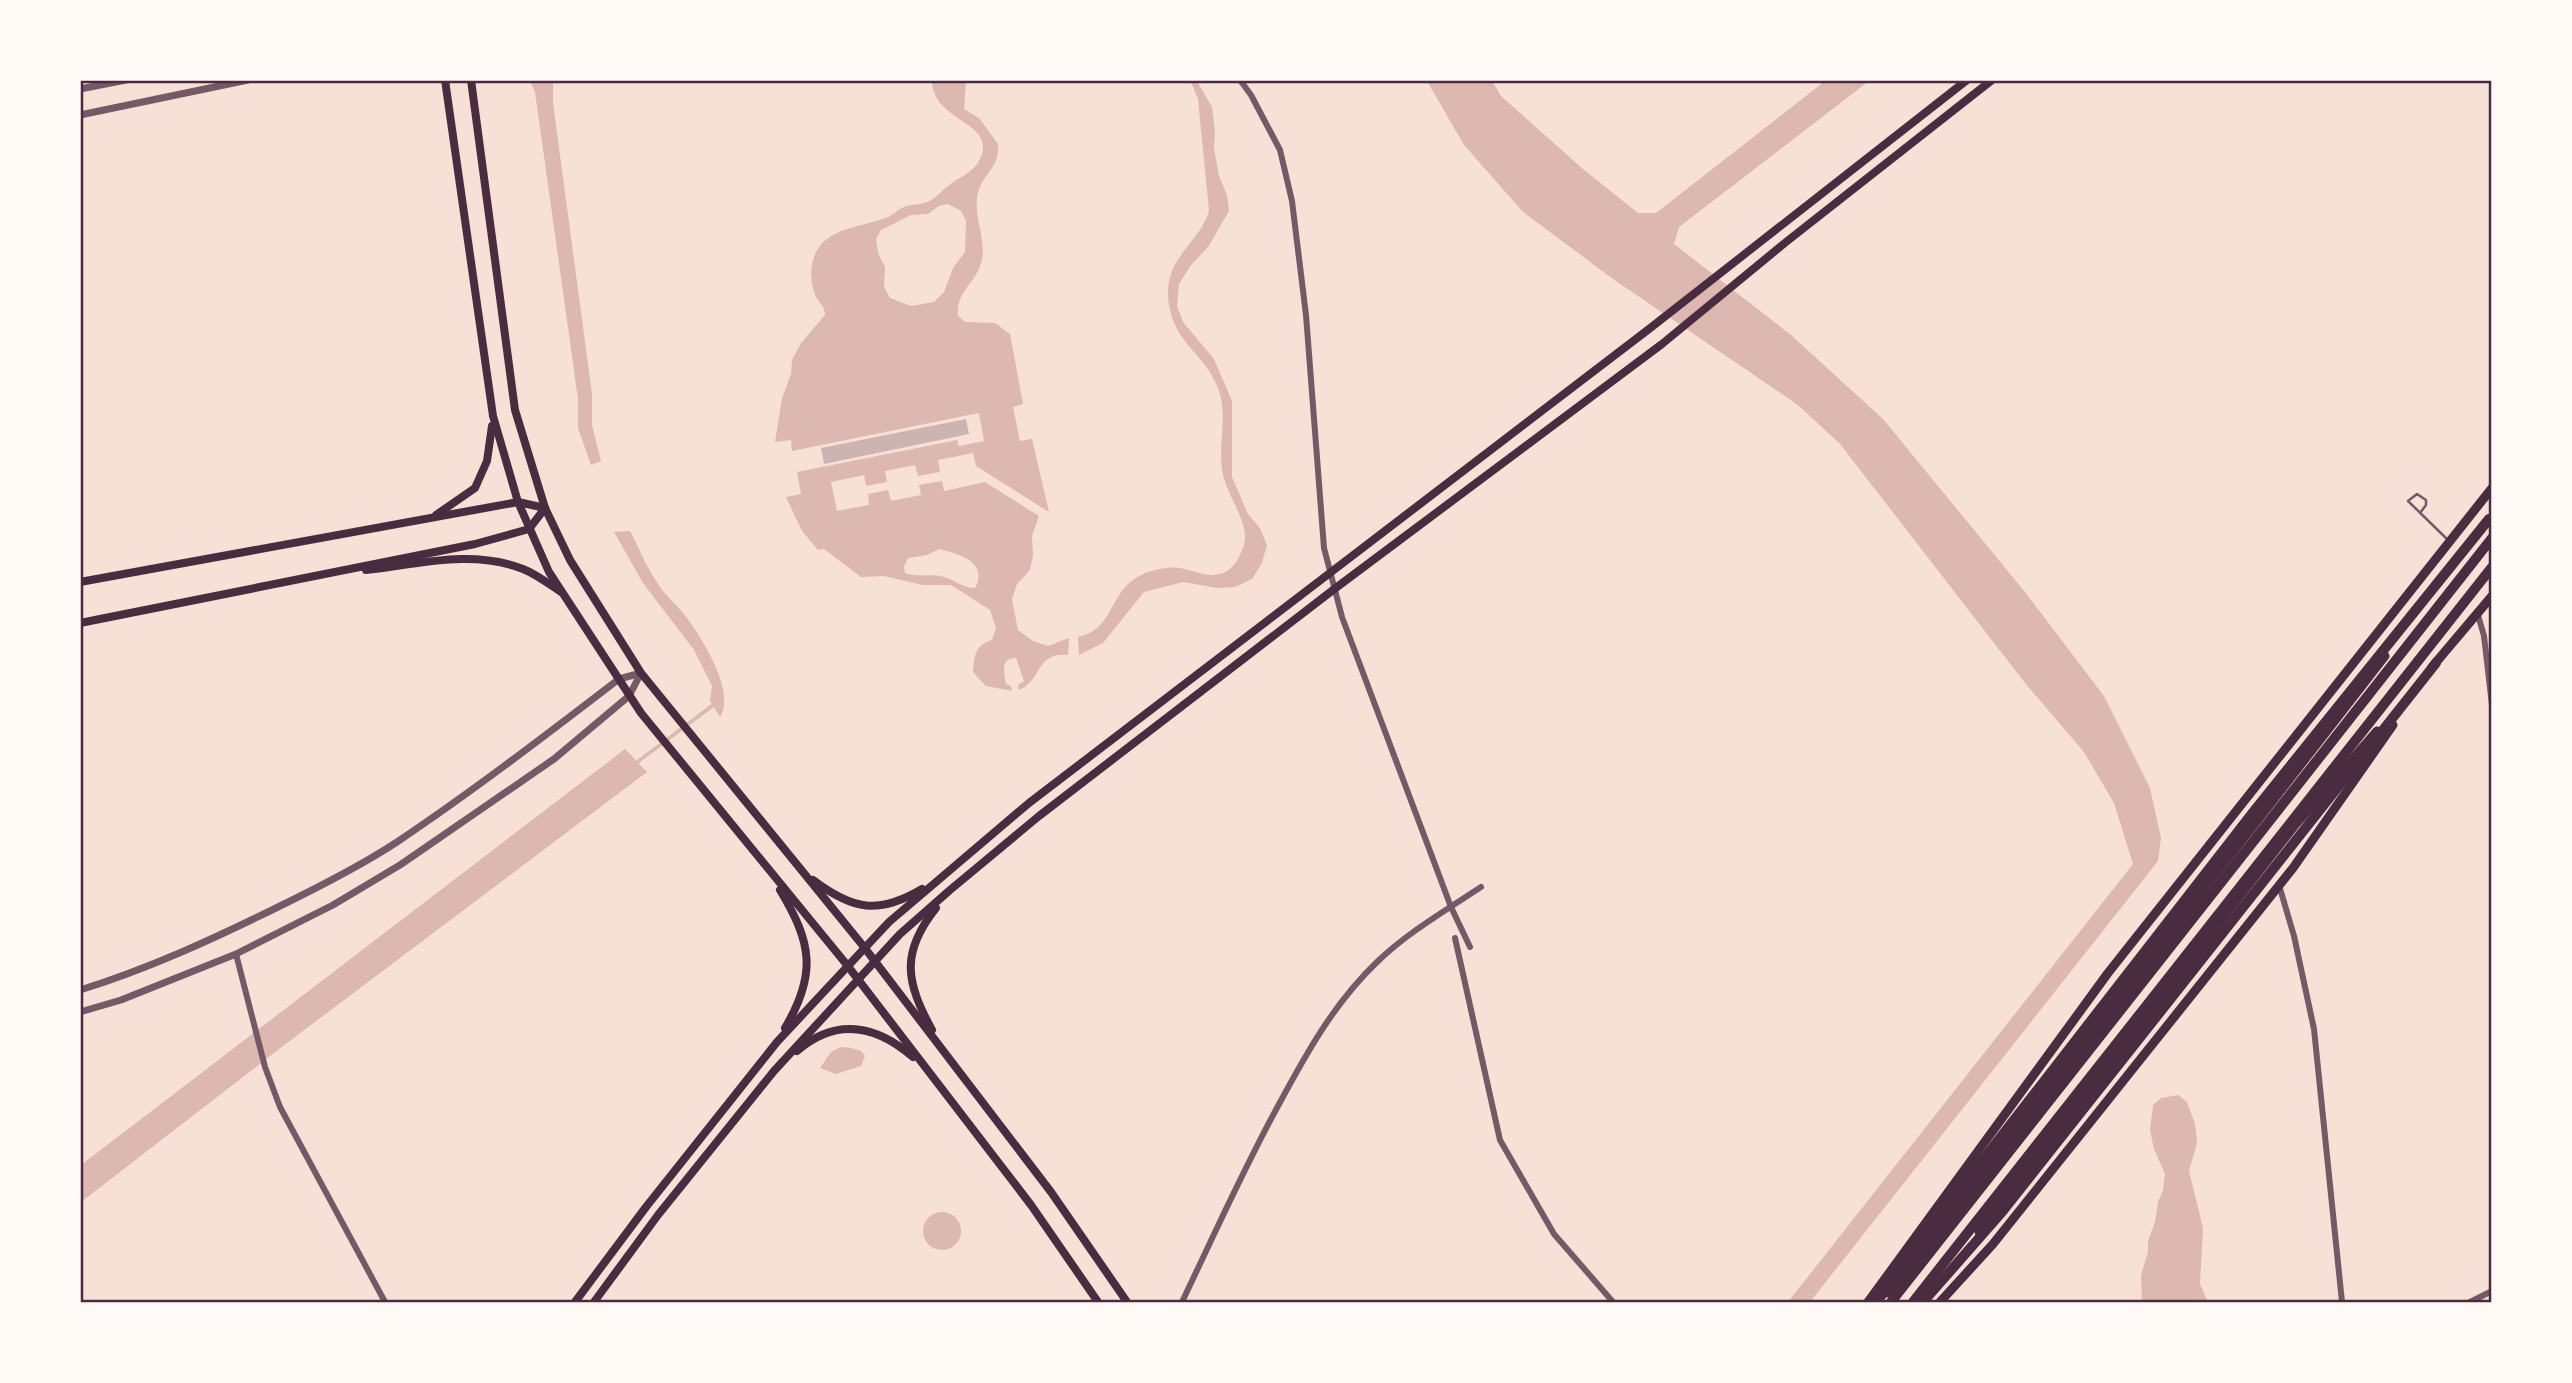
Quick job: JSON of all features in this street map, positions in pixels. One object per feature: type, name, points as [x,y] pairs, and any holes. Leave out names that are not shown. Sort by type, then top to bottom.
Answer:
[{"type":"highway","points":[[1878,1303],[1906,1259],[1952,1199],[2318,731],[2490,517]]},
{"type":"highway","points":[[1891,1303],[2491,538]]},
{"type":"highway","points":[[1913,1303],[2491,567]]},
{"type":"highway","points":[[1924,1303],[2002,1212],[2436,663]]},
{"type":"main road","points":[[445,80],[493,416],[518,502],[549,572],[629,696],[675,757],[859,980],[1031,1205],[1098,1303]]},
{"type":"main road","points":[[471,80],[515,410],[545,508],[570,560],[641,673],[875,961],[1051,1192],[1127,1303]]},
{"type":"main road","points":[[575,1303],[646,1207],[777,1042],[890,922],[1029,803],[1649,329],[1967,80]]},
{"type":"main road","points":[[594,1303],[658,1215],[774,1071],[875,961],[950,890],[1039,816],[1333,590],[1662,344],[1786,242],[1992,80]]},
{"type":"main road","points":[[430,519],[475,488],[487,461],[493,431],[485,360]]},
{"type":"main road","points":[[1868,1303],[2108,973],[2491,488]]},
{"type":"main road","points":[[80,582],[518,502],[545,508]]},
{"type":"main road","points":[[80,623],[475,544],[528,529],[545,508]]},
{"type":"main road","points":[[1878,1303],[1911,1267],[2099,1021],[2240,845],[2490,517]]},
{"type":"main road","points":[[307,577],[471,557],[494,559],[526,570],[564,594]]},
{"type":"main road","points":[[1924,1303],[2295,825],[2478,615],[2491,596]]},
{"type":"main road","points":[[1940,1303],[1993,1244],[2279,885],[2436,663]]},
{"type":"main road","points":[[765,864],[796,916],[807,955],[804,991],[777,1042]]},
{"type":"main road","points":[[803,872],[846,901],[876,907],[900,902],[946,874]]},
{"type":"main road","points":[[946,1054],[918,1003],[911,972],[912,946],[924,922],[950,890]]},
{"type":"main road","points":[[774,1071],[812,1038],[834,1030],[860,1028],[886,1037],[927,1069]]},
{"type":"street","points":[[80,89],[126,80]]},
{"type":"street","points":[[80,115],[248,80]]},
{"type":"street","points":[[1240,80],[1251,95],[1280,150],[1292,201],[1306,315],[1324,548],[1333,590],[1451,907],[1470,947]]},
{"type":"street","points":[[2478,615],[2484,636],[2491,705]]},
{"type":"street","points":[[80,990],[114,980],[226,932],[339,876],[405,836],[502,768],[619,679],[641,673]]},
{"type":"street","points":[[80,1012],[121,1000],[236,954],[333,905],[400,865],[554,759],[629,696],[641,673]]},
{"type":"street","points":[[2279,885],[2294,936],[2314,1029],[2342,1303]]},
{"type":"street","points":[[1182,1303],[1257,1145],[1307,1052],[1342,999],[1378,960],[1481,887]]},
{"type":"street","points":[[1455,938],[1500,1140],[1554,1234],[1613,1303]]},
{"type":"street","points":[[236,954],[265,1067],[281,1107],[385,1303]]},
{"type":"street","points":[[2470,1303],[2491,1291]]},
{"type":"lane","points":[[2420,513],[2426,505],[2426,499],[2417,494],[2408,501],[2420,513],[2449,541]]},
{"type":"shaded area","points":[[530,81],[553,81],[553,103],[592,394],[592,425],[601,461],[591,465],[578,428],[578,399],[535,92]]},
{"type":"shaded area","points":[[932,81],[966,81],[964,109],[979,118],[998,144],[994,165],[978,193],[977,211],[983,255],[975,277],[960,300],[958,316],[965,322],[995,323],[1010,334],[1023,404],[1013,407],[1020,441],[1032,439],[1049,512],[976,466],[973,453],[938,460],[940,472],[918,476],[915,465],[885,471],[887,482],[866,486],[864,475],[831,482],[837,511],[869,505],[868,494],[888,490],[891,501],[921,495],[919,485],[942,481],[944,491],[985,482],[1039,516],[1032,536],[1033,555],[1030,570],[1017,584],[1012,599],[1018,630],[1033,641],[1048,646],[1069,638],[1068,655],[1057,655],[1044,662],[1027,686],[1019,690],[1018,685],[1024,681],[1016,658],[1007,660],[1004,675],[1006,684],[1011,686],[1012,691],[986,686],[973,672],[976,652],[992,640],[996,628],[990,610],[951,585],[923,585],[884,576],[861,577],[824,549],[818,550],[802,531],[786,497],[801,494],[797,472],[957,440],[959,446],[984,441],[979,413],[792,451],[791,440],[775,442],[792,360],[801,343],[825,315],[814,293],[811,279],[813,260],[818,249],[825,241],[844,230],[888,217],[906,206],[931,200],[970,172],[980,160],[983,143],[979,134],[942,105],[935,94]],"holes":[[[948,204],[961,211],[966,220],[965,252],[953,268],[944,292],[934,302],[911,306],[890,298],[884,287],[885,267],[878,253],[876,239],[881,230],[911,215],[928,214],[939,206]],[[939,549],[963,557],[975,566],[978,572],[975,588],[939,576],[905,573],[904,567],[908,558],[927,555]]]},
{"type":"shaded area","points":[[1187,81],[1197,81],[1212,107],[1214,148],[1229,211],[1208,247],[1191,265],[1179,284],[1177,306],[1183,322],[1214,359],[1232,401],[1232,477],[1248,514],[1260,528],[1267,545],[1262,563],[1252,579],[1235,587],[1217,588],[1183,582],[1144,592],[1103,643],[1079,655],[1078,637],[1098,627],[1121,592],[1139,576],[1153,570],[1170,568],[1219,574],[1234,565],[1244,544],[1245,535],[1241,520],[1228,490],[1221,464],[1223,412],[1219,391],[1213,377],[1181,336],[1170,311],[1168,294],[1173,269],[1199,232],[1209,211],[1198,99],[1192,84]]},
{"type":"shaded area","points":[[1427,81],[1492,81],[1501,96],[1583,169],[1638,213],[1656,213],[1825,81],[1869,81],[1679,227],[1674,244],[1791,335],[1883,419],[2025,592],[2104,696],[2150,788],[2161,838],[2158,861],[1810,1302],[1788,1302],[2133,864],[2114,803],[2084,752],[2025,683],[1840,444],[1798,405],[1613,279],[1523,212],[1464,145]]},
{"type":"shaded area","points":[[630,531],[654,578],[690,622],[707,649],[724,693],[724,706],[720,717],[710,701],[712,686],[694,650],[643,583],[614,532]]},
{"type":"shaded area","points":[[625,749],[647,772],[81,1202],[81,1165]]},
{"type":"shaded area","points":[[841,1047],[861,1051],[865,1056],[861,1066],[836,1074],[820,1068],[831,1052]]},
{"type":"shaded area","points":[[2178,1095],[2187,1102],[2195,1124],[2197,1143],[2189,1171],[2203,1228],[2200,1284],[2208,1302],[2142,1302],[2141,1275],[2165,1174],[2154,1149],[2150,1130],[2153,1105],[2161,1098]]},
{"type":"shaded area","points":[[942,1212],[955,1218],[961,1231],[955,1244],[942,1250],[929,1244],[923,1231],[929,1218]]},
{"type":"building","points":[[966,419],[969,434],[824,464],[821,448]]},
{"type":"waterway","points":[[636,763],[716,703]]}]
